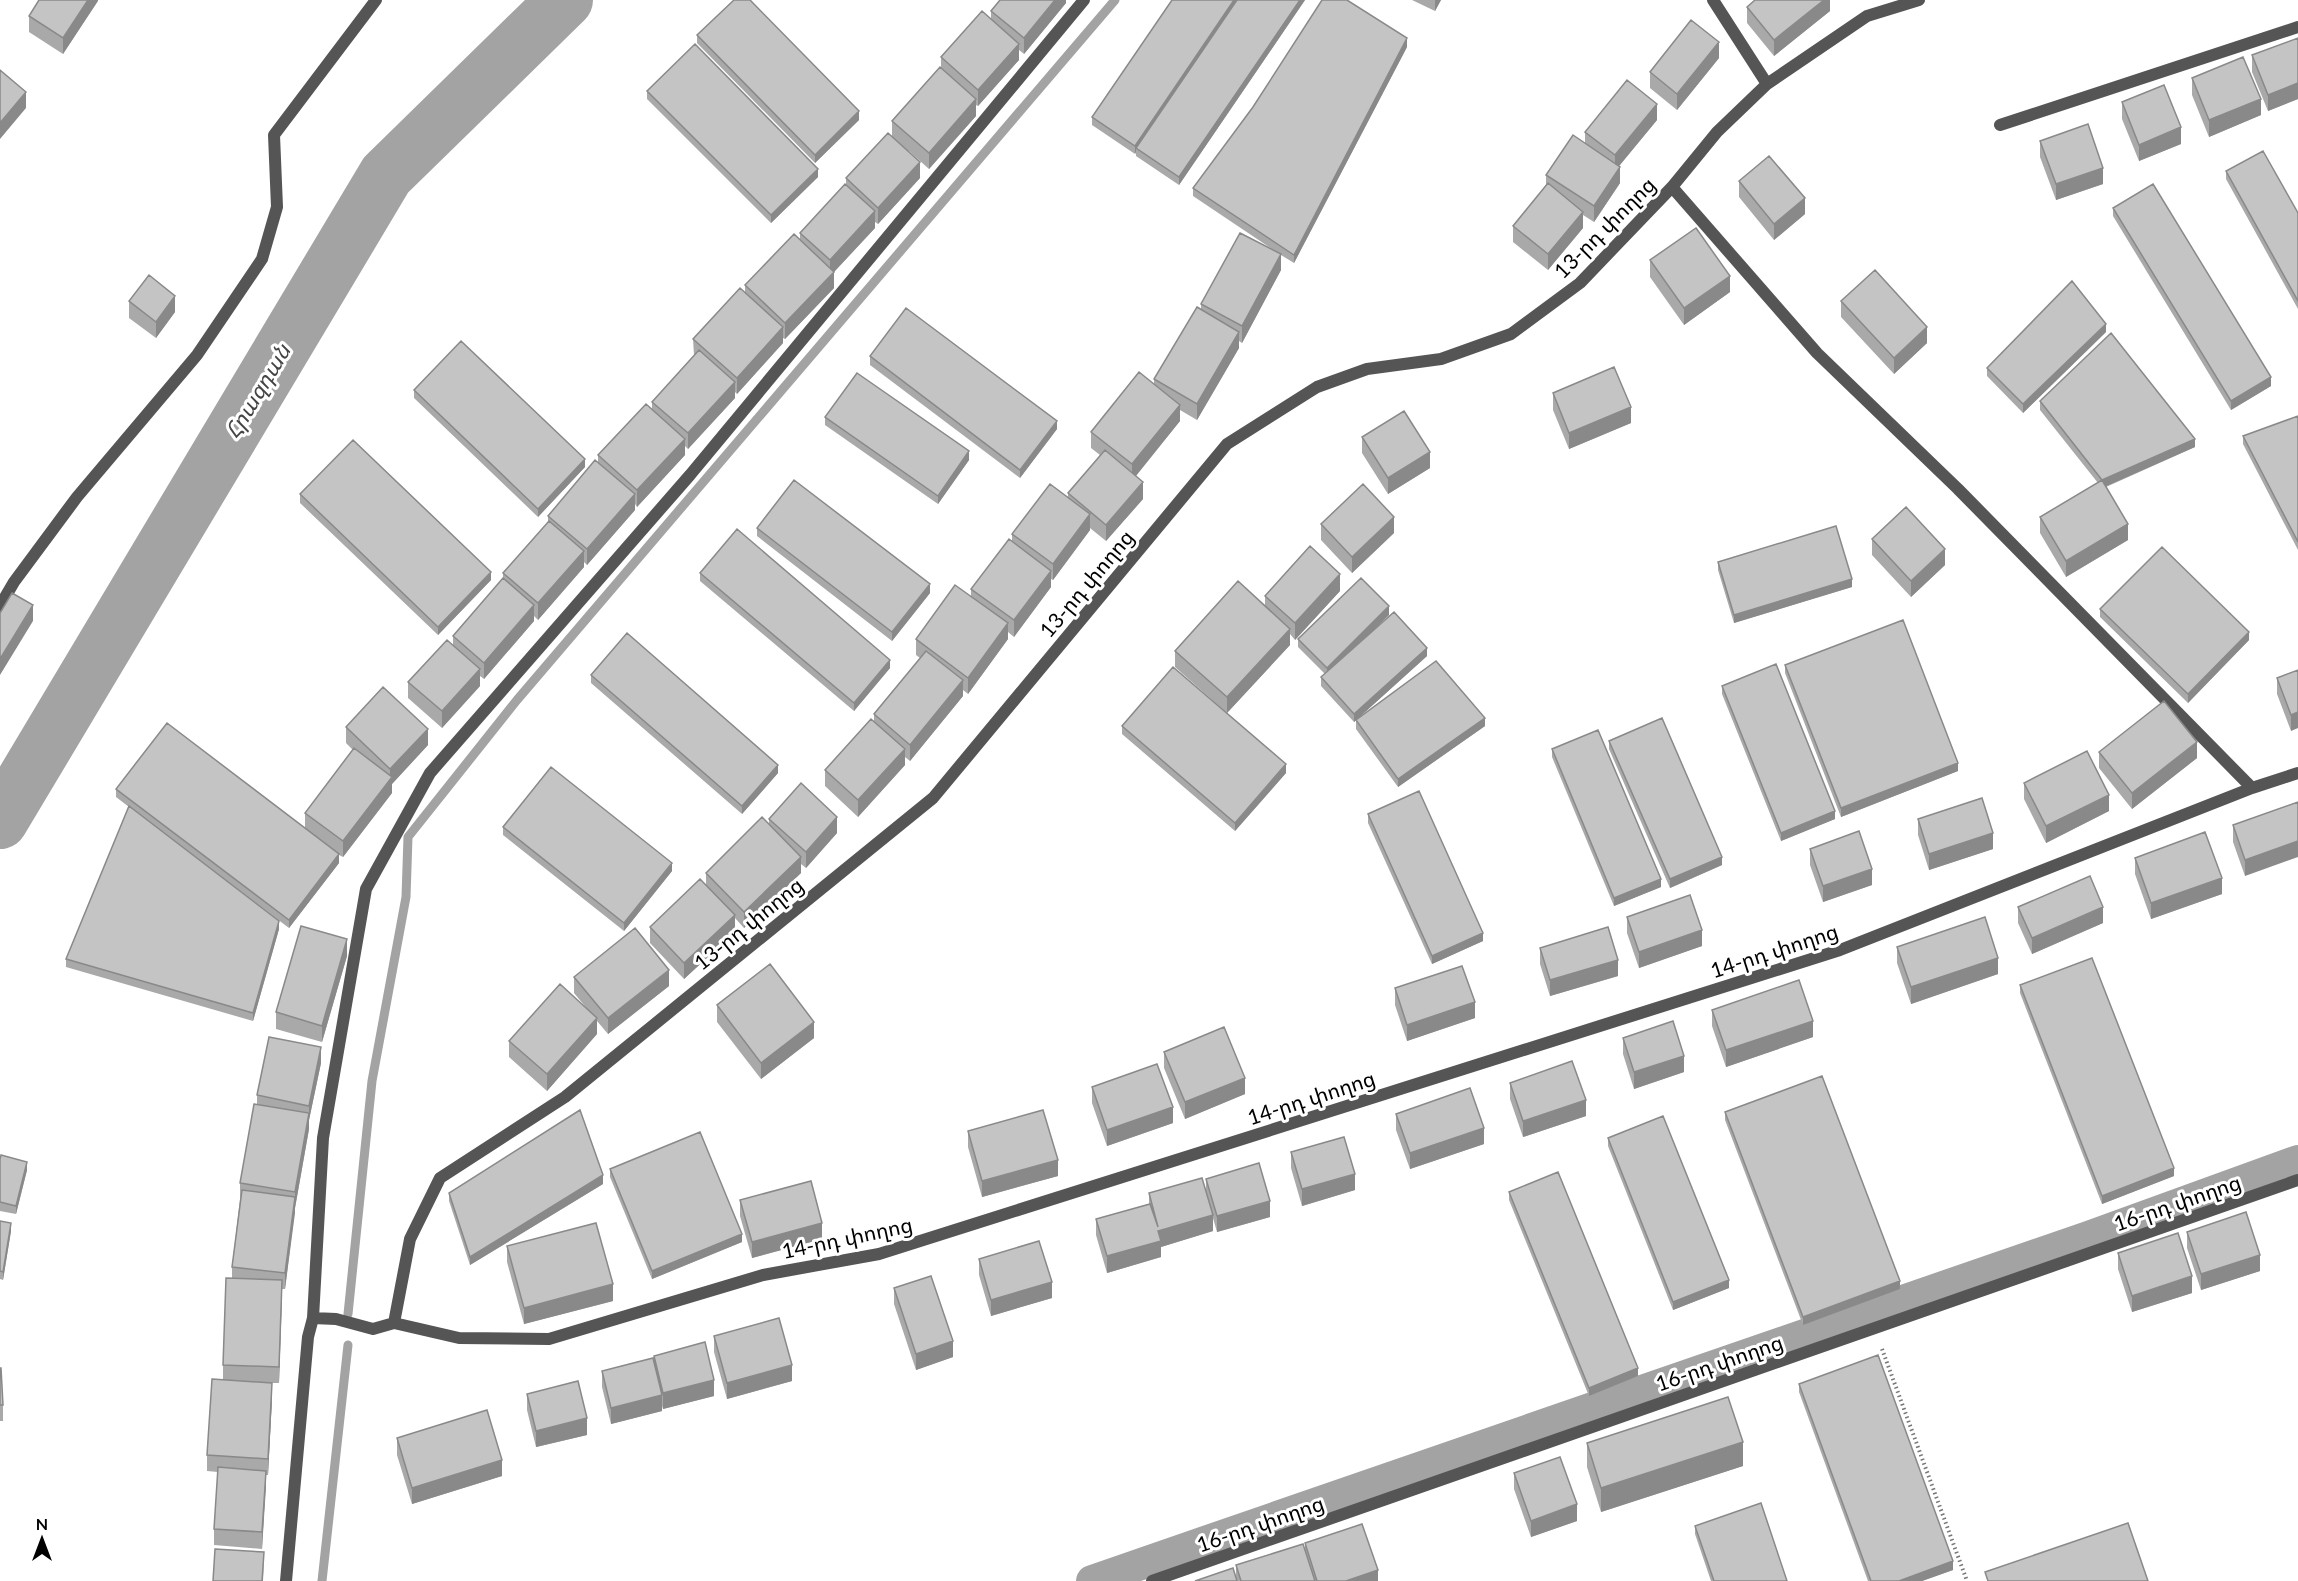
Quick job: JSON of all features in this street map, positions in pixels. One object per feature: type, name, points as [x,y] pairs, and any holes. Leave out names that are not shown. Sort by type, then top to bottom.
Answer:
[{"type":"street","points":[[0,606],[14,582],[77,497],[196,355],[262,259],[277,207],[274,135],[376,0]]},
{"type":"street","points":[[286,1581],[308,1337],[313,1318],[323,1138],[366,889],[430,773],[690,476],[1083,0]]},
{"type":"street","points":[[1713,0],[1767,84]]},
{"type":"street","name":"13-րդ փողոց","points":[[394,1323],[410,1239],[440,1178],[566,1097],[933,798],[1227,444],[1317,387],[1367,369],[1442,359],[1511,334],[1580,283],[1672,187],[1717,132],[1767,84],[1867,16],[1919,0]]},
{"type":"street","points":[[2000,125],[2298,27]]},
{"type":"street","points":[[1672,187],[1817,353],[1958,489],[2252,788]]},
{"type":"street","name":"14-րդ փողոց","points":[[313,1318],[336,1319],[373,1329],[394,1323],[459,1338],[549,1339],[763,1275],[879,1254],[1840,950],[2252,788],[2298,773]]},
{"type":"street","name":"16-րդ փողոց","points":[[1152,1581],[2298,1180]]},
{"type":"path","points":[[1874,1328],[1967,1581]]},
{"type":"building","points":[[39,0],[88,0],[63,38],[29,16]]},
{"type":"building","points":[[734,0],[750,0],[859,111],[815,155],[697,35]]},
{"type":"building","points":[[1000,0],[1055,0],[1024,38],[991,11]]},
{"type":"building","points":[[1172,0],[1234,0],[1135,146],[1092,117]]},
{"type":"building","points":[[1237,0],[1300,0],[1179,177],[1136,148]]},
{"type":"building","points":[[1322,0],[1347,0],[1407,38],[1294,255],[1193,188],[1253,107]]},
{"type":"building","points":[[1755,0],[1824,0],[1774,40],[1747,7]]},
{"type":"building","points":[[982,11],[1019,44],[978,90],[941,57]]},
{"type":"building","points":[[1691,20],[1719,42],[1677,94],[1650,72]]},
{"type":"building","points":[[2298,38],[2298,83],[2268,95],[2252,55]]},
{"type":"building","points":[[695,44],[818,169],[771,215],[647,91]]},
{"type":"building","points":[[2243,57],[2261,99],[2209,120],[2192,78]]},
{"type":"building","points":[[940,67],[976,99],[929,153],[892,121]]},
{"type":"building","points":[[0,70],[26,92],[0,123]]},
{"type":"building","points":[[1627,80],[1657,104],[1615,155],[1585,132]]},
{"type":"building","points":[[2164,85],[2181,127],[2139,145],[2122,102]]},
{"type":"building","points":[[2088,124],[2103,168],[2056,184],[2040,141]]},
{"type":"building","points":[[888,133],[920,162],[878,208],[846,178]]},
{"type":"building","points":[[1573,135],[1620,167],[1594,206],[1546,175]]},
{"type":"building","points":[[2263,151],[2298,213],[2298,301],[2226,171]]},
{"type":"building","points":[[1769,156],[1805,198],[1774,224],[1739,181]]},
{"type":"building","points":[[1548,183],[1583,212],[1548,254],[1513,226]]},
{"type":"building","points":[[845,184],[875,211],[830,260],[800,233]]},
{"type":"building","points":[[2153,184],[2271,377],[2231,401],[2113,208]]},
{"type":"building","points":[[1696,228],[1730,276],[1684,308],[1650,260]]},
{"type":"building","points":[[1240,233],[1281,254],[1242,326],[1201,304]]},
{"type":"building","points":[[794,234],[834,272],[785,323],[745,285]]},
{"type":"building","points":[[1875,270],[1927,327],[1894,358],[1841,301]]},
{"type":"building","points":[[149,275],[175,296],[156,322],[129,301]]},
{"type":"building","points":[[2072,281],[2106,324],[2023,404],[1987,368]]},
{"type":"building","points":[[740,288],[783,327],[737,378],[693,339]]},
{"type":"building","points":[[1197,307],[1239,332],[1197,404],[1154,379]]},
{"type":"building","points":[[906,308],[1057,421],[1020,470],[870,356]]},
{"type":"building","points":[[2111,333],[2195,439],[2102,480],[2040,401]]},
{"type":"building","points":[[461,341],[585,459],[538,509],[414,390]]},
{"type":"building","points":[[699,350],[735,382],[688,433],[652,402]]},
{"type":"building","points":[[1614,367],[1631,407],[1569,433],[1553,393]]},
{"type":"building","points":[[1139,372],[1180,405],[1132,464],[1091,432]]},
{"type":"building","points":[[857,373],[969,451],[938,496],[825,417]]},
{"type":"building","points":[[646,404],[685,439],[637,490],[598,455]]},
{"type":"building","points":[[1404,411],[1430,452],[1388,478],[1362,437]]},
{"type":"building","points":[[2298,416],[2298,542],[2243,436]]},
{"type":"building","points":[[353,440],[491,572],[438,627],[300,494]]},
{"type":"building","points":[[1105,450],[1143,482],[1106,525],[1068,493]]},
{"type":"building","points":[[595,460],[635,494],[587,549],[548,516]]},
{"type":"building","points":[[794,480],[930,584],[892,632],[757,528]]},
{"type":"building","points":[[2102,480],[2128,524],[2066,561],[2040,517]]},
{"type":"building","points":[[1050,484],[1090,514],[1053,564],[1012,534]]},
{"type":"building","points":[[1363,484],[1394,517],[1352,557],[1321,524]]},
{"type":"building","points":[[1906,507],[1945,549],[1911,581],[1872,539]]},
{"type":"building","points":[[549,521],[584,551],[538,603],[503,573]]},
{"type":"building","points":[[1836,526],[1852,579],[1734,615],[1718,562]]},
{"type":"building","points":[[737,529],[890,660],[854,703],[700,573]]},
{"type":"building","points":[[1009,539],[1051,571],[1014,620],[971,589]]},
{"type":"building","points":[[1310,546],[1340,574],[1295,623],[1265,596]]},
{"type":"building","points":[[2162,547],[2249,632],[2188,694],[2100,609]]},
{"type":"building","points":[[503,578],[534,605],[484,663],[453,636]]},
{"type":"building","points":[[1361,578],[1389,606],[1327,668],[1298,639]]},
{"type":"building","points":[[1238,581],[1290,629],[1227,697],[1175,651]]},
{"type":"building","points":[[955,585],[1008,623],[968,678],[916,639]]},
{"type":"building","points":[[12,593],[33,605],[0,659],[0,613]]},
{"type":"building","points":[[1394,612],[1427,648],[1354,714],[1321,677]]},
{"type":"building","points":[[1903,620],[1958,763],[1841,808],[1785,665]]},
{"type":"building","points":[[627,633],[778,765],[742,806],[591,675]]},
{"type":"building","points":[[447,640],[480,669],[442,711],[408,682]]},
{"type":"building","points":[[926,651],[963,680],[910,745],[874,714]]},
{"type":"building","points":[[1436,661],[1485,718],[1398,779],[1356,720]]},
{"type":"building","points":[[1776,664],[1835,811],[1781,833],[1722,686]]},
{"type":"building","points":[[1173,667],[1286,764],[1235,823],[1122,726]]},
{"type":"building","points":[[2298,670],[2298,712],[2291,715],[2277,678]]},
{"type":"building","points":[[383,687],[428,729],[390,769],[346,727]]},
{"type":"building","points":[[2164,701],[2197,742],[2132,793],[2099,752]]},
{"type":"building","points":[[1662,718],[1722,857],[1670,879],[1609,741]]},
{"type":"building","points":[[871,719],[905,749],[858,800],[825,770]]},
{"type":"building","points":[[167,723],[339,854],[289,920],[116,789]]},
{"type":"building","points":[[1598,730],[1661,879],[1614,898],[1552,749]]},
{"type":"building","points":[[354,748],[392,777],[343,841],[305,813]]},
{"type":"building","points":[[2087,751],[2109,795],[2046,826],[2024,783]]},
{"type":"building","points":[[551,767],[672,863],[624,923],[503,827]]},
{"type":"building","points":[[801,783],[837,817],[806,852],[769,819]]},
{"type":"building","points":[[1419,791],[1483,933],[1432,956],[1368,814]]},
{"type":"building","points":[[1982,798],[1993,833],[1929,854],[1918,819]]},
{"type":"building","points":[[2298,802],[2298,841],[2245,860],[2233,825]]},
{"type":"building","points":[[129,806],[279,921],[253,1013],[66,959]]},
{"type":"building","points":[[762,817],[801,857],[744,912],[706,873]]},
{"type":"building","points":[[1859,831],[1872,869],[1823,886],[1810,849]]},
{"type":"building","points":[[2205,832],[2222,878],[2151,903],[2135,858]]},
{"type":"building","points":[[2090,876],[2103,907],[2032,938],[2018,907]]},
{"type":"building","points":[[700,879],[735,915],[684,963],[650,927]]},
{"type":"building","points":[[1690,895],[1702,930],[1639,952],[1627,917]]},
{"type":"building","points":[[1985,917],[1998,958],[1911,987],[1897,947]]},
{"type":"building","points":[[301,926],[347,939],[322,1026],[276,1012]]},
{"type":"building","points":[[1608,927],[1618,960],[1550,980],[1540,948]]},
{"type":"building","points":[[635,928],[669,970],[608,1018],[574,977]]},
{"type":"building","points":[[2092,958],[2174,1168],[2102,1196],[2020,985]]},
{"type":"building","points":[[770,964],[814,1022],[761,1063],[717,1005]]},
{"type":"building","points":[[1462,966],[1475,1002],[1407,1025],[1395,988]]},
{"type":"building","points":[[1799,980],[1813,1021],[1726,1050],[1712,1010]]},
{"type":"building","points":[[560,984],[597,1018],[547,1074],[509,1041]]},
{"type":"building","points":[[1673,1021],[1684,1056],[1634,1072],[1623,1038]]},
{"type":"building","points":[[1224,1027],[1245,1078],[1185,1102],[1164,1052]]},
{"type":"building","points":[[269,1037],[321,1047],[309,1106],[257,1095]]},
{"type":"building","points":[[1572,1061],[1586,1100],[1523,1121],[1510,1083]]},
{"type":"building","points":[[1157,1064],[1173,1107],[1107,1130],[1092,1087]]},
{"type":"building","points":[[1822,1076],[1900,1281],[1803,1317],[1725,1112]]},
{"type":"building","points":[[1470,1088],[1484,1128],[1410,1153],[1396,1114]]},
{"type":"building","points":[[254,1104],[309,1113],[295,1192],[240,1183]]},
{"type":"building","points":[[580,1110],[603,1175],[470,1257],[449,1193]]},
{"type":"building","points":[[1043,1110],[1058,1160],[982,1181],[968,1131]]},
{"type":"building","points":[[1663,1116],[1729,1280],[1673,1302],[1608,1138]]},
{"type":"building","points":[[700,1132],[742,1234],[652,1271],[610,1169]]},
{"type":"building","points":[[1344,1137],[1355,1174],[1302,1189],[1291,1152]]},
{"type":"building","points":[[1,1155],[27,1162],[16,1206],[0,1202]]},
{"type":"building","points":[[1259,1163],[1270,1201],[1217,1216],[1206,1179]]},
{"type":"building","points":[[1558,1172],[1638,1368],[1589,1388],[1509,1192]]},
{"type":"building","points":[[1202,1178],[1213,1215],[1158,1231],[1161,1241],[1107,1256],[1096,1219],[1150,1204],[1158,1227],[1149,1193]]},
{"type":"building","points":[[811,1181],[822,1223],[752,1242],[740,1200]]},
{"type":"building","points":[[242,1190],[295,1197],[285,1273],[232,1267]]},
{"type":"building","points":[[2246,1212],[2260,1255],[2201,1274],[2187,1232]]},
{"type":"building","points":[[0,1221],[11,1223],[3,1272],[0,1271]]},
{"type":"building","points":[[596,1223],[613,1284],[524,1308],[507,1246]]},
{"type":"building","points":[[2178,1233],[2192,1276],[2132,1296],[2118,1253]]},
{"type":"building","points":[[1039,1241],[1052,1282],[991,1300],[979,1259]]},
{"type":"building","points":[[931,1276],[953,1341],[916,1354],[894,1288]]},
{"type":"building","points":[[226,1278],[282,1280],[279,1367],[223,1365]]},
{"type":"building","points":[[779,1318],[792,1365],[727,1383],[714,1336]]},
{"type":"building","points":[[705,1342],[714,1380],[663,1393],[654,1356]]},
{"type":"building","points":[[1878,1355],[1953,1561],[1899,1581],[1871,1581],[1799,1384]]},
{"type":"building","points":[[653,1358],[662,1395],[611,1408],[602,1371]]},
{"type":"building","points":[[1,1368],[3,1405],[0,1405]]},
{"type":"building","points":[[212,1379],[272,1383],[268,1459],[207,1455]]},
{"type":"building","points":[[578,1381],[587,1418],[536,1431],[527,1394]]},
{"type":"building","points":[[1728,1397],[1743,1442],[1601,1488],[1587,1443]]},
{"type":"building","points":[[487,1410],[502,1460],[412,1488],[397,1438]]},
{"type":"building","points":[[1560,1457],[1577,1504],[1531,1521],[1514,1473]]},
{"type":"building","points":[[218,1467],[266,1471],[262,1532],[214,1529]]},
{"type":"building","points":[[1761,1503],[1787,1581],[1714,1581],[1695,1526]]},
{"type":"building","points":[[2128,1523],[2148,1581],[1988,1581],[1985,1572]]},
{"type":"building","points":[[1362,1524],[1378,1570],[1346,1581],[1317,1581],[1305,1543]]},
{"type":"building","points":[[1303,1544],[1315,1581],[1241,1581],[1236,1565]]},
{"type":"building","points":[[215,1549],[264,1552],[262,1581],[213,1581]]},
{"type":"building","points":[[1233,1568],[1237,1581],[1195,1581]]},
{"type":"waterway","name":"Հրազդան","points":[[0,821],[386,175],[565,0]]},
{"type":"waterway","points":[[348,1314],[372,1081],[406,897],[408,837],[517,700],[1115,0]]},
{"type":"waterway","points":[[1092,1581],[2088,1237],[2298,1161]]},
{"type":"waterway","points":[[322,1581],[348,1345]]}]
